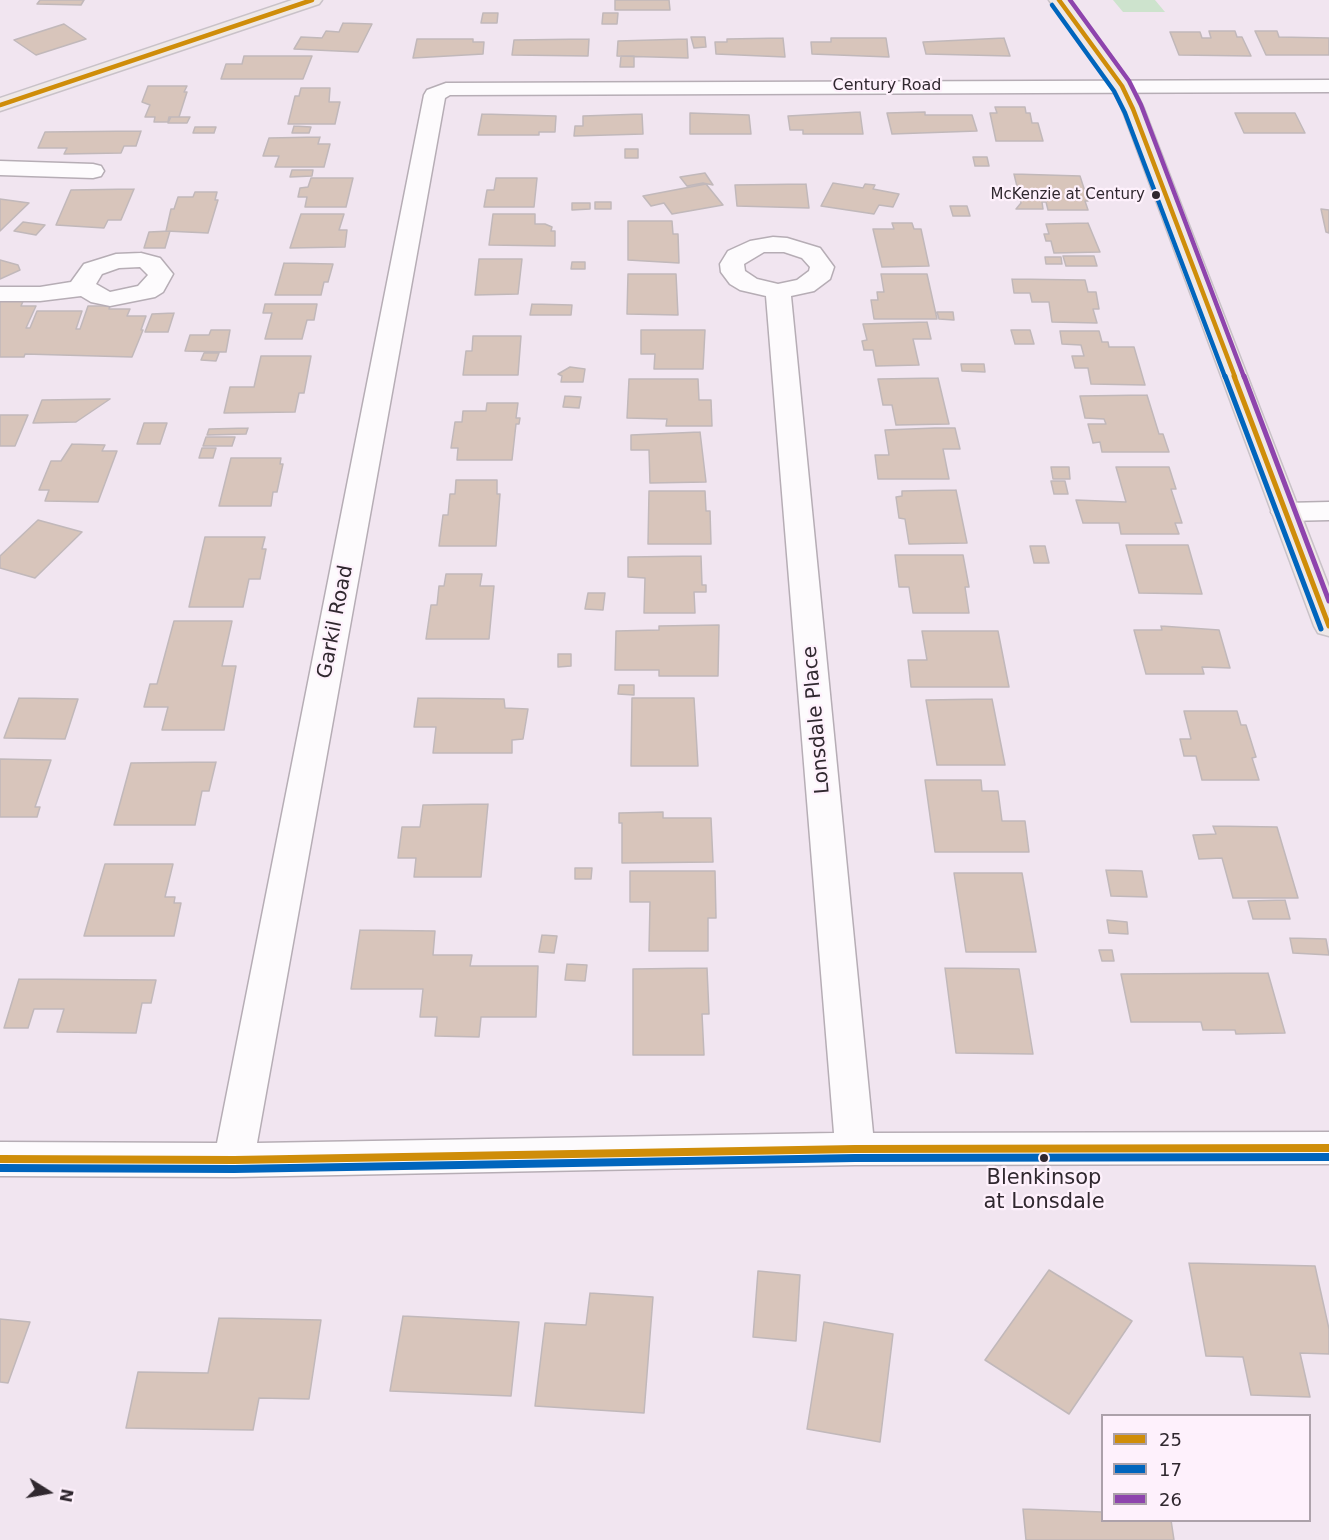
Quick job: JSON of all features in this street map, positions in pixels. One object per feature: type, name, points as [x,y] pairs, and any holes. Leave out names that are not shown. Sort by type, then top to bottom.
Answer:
[{"type":"main road","points":[[0,105],[312,0]]},
{"type":"main road","points":[[1059,0],[1122,86],[1329,626]]},
{"type":"street","name":"Century Road","points":[[446,88],[1329,86]]},
{"type":"street","name":"Garkil Road","points":[[234,1160],[435,95],[446,88]]},
{"type":"street","points":[[0,168],[93,171]]},
{"type":"street","points":[[0,294],[40,294],[85,288]]},
{"type":"street","name":"Lonsdale Place","points":[[778,291],[855,1149]]},
{"type":"street","points":[[1285,512],[1329,511]]},
{"type":"street","points":[[0,1159],[234,1160],[855,1149],[1329,1148]]},
{"type":"green space","points":[[1113,0],[1155,0],[1165,12],[1123,12]]},
{"type":"building","points":[[40,0],[84,0],[81,5],[37,4]]},
{"type":"building","points":[[615,0],[669,0],[670,10],[615,10]]},
{"type":"building","points":[[483,13],[498,13],[497,23],[481,23]]},
{"type":"building","points":[[603,13],[618,13],[617,24],[602,24]]},
{"type":"building","points":[[343,23],[372,24],[358,52],[294,49],[301,37],[322,38],[326,31],[339,32]]},
{"type":"building","points":[[64,24],[86,39],[36,55],[14,40]]},
{"type":"building","points":[[1209,31],[1235,31],[1237,37],[1242,37],[1251,56],[1179,55],[1170,32],[1200,32],[1202,38],[1211,38]]},
{"type":"building","points":[[1255,31],[1277,31],[1279,37],[1329,38],[1329,55],[1266,55]]},
{"type":"building","points":[[691,37],[705,37],[706,47],[694,48]]},
{"type":"building","points":[[783,38],[785,57],[716,54],[715,42],[727,42],[727,39]]},
{"type":"building","points":[[831,38],[886,38],[889,57],[812,54],[811,42],[831,42]]},
{"type":"building","points":[[1004,38],[1010,56],[926,54],[923,42]]},
{"type":"building","points":[[417,39],[473,39],[473,42],[484,42],[483,54],[413,58]]},
{"type":"building","points":[[589,39],[588,56],[512,55],[514,40]]},
{"type":"building","points":[[687,39],[688,58],[617,56],[618,41]]},
{"type":"building","points":[[244,56],[312,56],[303,79],[221,79],[226,64],[242,64]]},
{"type":"building","points":[[621,56],[634,56],[634,67],[620,67]]},
{"type":"building","points":[[148,86],[187,86],[179,117],[169,117],[168,122],[154,122],[155,117],[145,117],[150,105],[142,102]]},
{"type":"building","points":[[301,88],[330,88],[329,102],[340,102],[335,124],[288,124],[295,96],[299,96]]},
{"type":"building","points":[[995,107],[1025,107],[1026,113],[1030,113],[1032,123],[1038,123],[1043,141],[996,141],[990,113],[997,113]]},
{"type":"building","points":[[860,112],[863,134],[803,134],[803,130],[790,130],[788,116]]},
{"type":"building","points":[[925,112],[925,115],[972,115],[977,131],[892,134],[887,113]]},
{"type":"building","points":[[690,113],[749,115],[751,134],[690,134]]},
{"type":"building","points":[[1235,113],[1295,113],[1305,133],[1244,133]]},
{"type":"building","points":[[482,114],[556,116],[555,132],[539,132],[539,135],[478,135]]},
{"type":"building","points":[[642,114],[643,134],[574,136],[575,126],[583,126],[583,116]]},
{"type":"building","points":[[171,117],[190,117],[187,123],[168,123]]},
{"type":"building","points":[[294,126],[311,127],[309,133],[292,133]]},
{"type":"building","points":[[195,127],[216,127],[214,133],[193,133]]},
{"type":"building","points":[[141,131],[136,146],[124,146],[121,153],[64,154],[67,148],[38,148],[45,132]]},
{"type":"building","points":[[320,137],[318,144],[330,144],[324,167],[275,167],[279,156],[263,156],[269,138]]},
{"type":"building","points":[[625,149],[638,149],[638,158],[625,158]]},
{"type":"building","points":[[973,157],[987,157],[989,166],[975,166]]},
{"type":"building","points":[[292,170],[313,170],[312,176],[290,177]]},
{"type":"building","points":[[705,173],[713,185],[703,183],[687,186],[680,177]]},
{"type":"building","points":[[1014,174],[1080,176],[1088,201],[1085,201],[1088,210],[1048,210],[1046,202],[1042,202],[1043,209],[1016,209],[1021,203]]},
{"type":"building","points":[[311,178],[353,178],[346,207],[305,207],[307,197],[298,197],[300,188],[308,187]]},
{"type":"building","points":[[496,178],[537,178],[534,207],[484,207],[487,190],[494,190]]},
{"type":"building","points":[[833,183],[863,188],[865,184],[875,185],[873,189],[899,194],[893,207],[879,205],[874,214],[821,206]]},
{"type":"building","points":[[706,184],[723,205],[672,214],[664,203],[651,206],[643,196]]},
{"type":"building","points":[[806,184],[809,208],[737,206],[735,185]]},
{"type":"building","points":[[134,189],[121,220],[108,220],[104,228],[56,225],[71,190]]},
{"type":"building","points":[[195,192],[217,192],[215,200],[218,200],[208,233],[166,231],[171,209],[174,209],[178,197],[193,197]]},
{"type":"building","points":[[0,199],[29,203],[0,231]]},
{"type":"building","points":[[595,202],[611,202],[611,209],[595,209]]},
{"type":"building","points":[[572,203],[590,203],[590,209],[572,210]]},
{"type":"building","points":[[950,206],[967,206],[970,216],[953,216]]},
{"type":"building","points":[[1321,209],[1329,210],[1329,233],[1326,232]]},
{"type":"building","points":[[301,214],[344,214],[339,230],[347,230],[345,247],[290,248]]},
{"type":"building","points":[[493,214],[535,214],[535,224],[545,224],[552,227],[551,231],[555,231],[555,246],[489,245]]},
{"type":"building","points":[[628,221],[672,221],[673,234],[678,234],[679,263],[628,260]]},
{"type":"building","points":[[23,222],[45,225],[36,235],[14,231]]},
{"type":"building","points":[[892,223],[912,223],[914,229],[921,229],[929,266],[882,267],[873,229],[894,229]]},
{"type":"building","points":[[1088,223],[1100,252],[1054,253],[1051,241],[1046,241],[1044,234],[1049,234],[1046,224]]},
{"type":"building","points":[[170,231],[165,248],[144,248],[149,232]]},
{"type":"building","points":[[1063,256],[1094,256],[1097,266],[1066,266]]},
{"type":"building","points":[[1045,257],[1061,257],[1062,264],[1046,264]]},
{"type":"building","points":[[479,259],[522,259],[518,294],[475,295]]},
{"type":"building","points":[[0,260],[18,265],[20,270],[0,279]]},
{"type":"building","points":[[572,262],[585,262],[585,269],[571,269]]},
{"type":"building","points":[[284,263],[333,264],[328,282],[324,282],[321,295],[275,295]]},
{"type":"building","points":[[628,274],[676,274],[678,315],[627,314]]},
{"type":"building","points":[[881,274],[927,274],[937,319],[874,319],[871,300],[878,300],[877,292],[884,292]]},
{"type":"building","points":[[1012,279],[1085,280],[1088,292],[1096,292],[1099,309],[1093,309],[1097,323],[1052,322],[1049,302],[1032,302],[1030,293],[1014,293]]},
{"type":"building","points":[[24,299],[21,306],[36,306],[26,328],[30,328],[37,311],[82,311],[76,329],[80,329],[88,306],[130,309],[127,316],[146,316],[132,357],[25,354],[24,357],[0,357],[0,300]]},
{"type":"building","points":[[265,304],[317,304],[314,320],[307,320],[302,339],[265,339],[272,313],[263,313]]},
{"type":"building","points":[[532,304],[572,305],[571,315],[530,315]]},
{"type":"building","points":[[937,312],[953,312],[954,320],[939,319]]},
{"type":"building","points":[[174,313],[168,332],[145,332],[152,314]]},
{"type":"building","points":[[927,322],[931,339],[913,339],[919,365],[876,366],[873,350],[864,350],[862,341],[867,340],[863,324]]},
{"type":"building","points":[[211,330],[230,330],[226,352],[185,351],[190,335],[209,335]]},
{"type":"building","points":[[641,330],[705,330],[703,369],[654,369],[655,354],[641,354]]},
{"type":"building","points":[[1011,330],[1030,330],[1034,344],[1015,344]]},
{"type":"building","points":[[1060,331],[1099,331],[1102,342],[1108,342],[1109,347],[1134,347],[1145,385],[1091,384],[1088,368],[1075,368],[1072,356],[1084,356],[1081,345],[1062,344]]},
{"type":"building","points":[[473,336],[521,336],[518,375],[463,375],[466,351],[472,351]]},
{"type":"building","points":[[204,353],[219,353],[216,361],[201,360]]},
{"type":"building","points":[[261,356],[311,356],[304,393],[299,393],[295,412],[224,413],[230,387],[254,387]]},
{"type":"building","points":[[961,364],[984,364],[985,372],[962,371]]},
{"type":"building","points":[[570,367],[585,369],[583,382],[561,382],[562,376],[558,374]]},
{"type":"building","points":[[938,378],[949,424],[896,425],[892,405],[883,405],[878,379]]},
{"type":"building","points":[[629,379],[698,379],[699,400],[711,400],[712,426],[666,426],[667,419],[627,418]]},
{"type":"building","points":[[1147,395],[1159,434],[1163,434],[1169,452],[1102,452],[1100,442],[1093,443],[1088,424],[1106,424],[1104,419],[1085,418],[1080,396]]},
{"type":"building","points":[[565,396],[581,397],[579,408],[563,407]]},
{"type":"building","points":[[110,399],[76,422],[33,423],[42,400]]},
{"type":"building","points":[[487,403],[518,403],[516,418],[520,418],[519,424],[516,424],[512,460],[457,460],[458,448],[451,448],[455,422],[462,422],[463,411],[486,411]]},
{"type":"building","points":[[0,415],[28,415],[15,446],[0,446]]},
{"type":"building","points":[[144,423],[167,423],[160,444],[137,444]]},
{"type":"building","points":[[248,428],[246,434],[207,435],[209,429]]},
{"type":"building","points":[[955,428],[960,449],[943,449],[949,479],[878,479],[875,455],[889,455],[885,430]]},
{"type":"building","points":[[700,432],[706,482],[650,483],[649,450],[631,450],[631,435]]},
{"type":"building","points":[[206,437],[235,437],[232,446],[203,446]]},
{"type":"building","points":[[72,444],[105,445],[102,451],[117,451],[98,502],[45,501],[49,490],[39,490],[51,461],[61,461]]},
{"type":"building","points":[[202,448],[216,448],[213,458],[199,458]]},
{"type":"building","points":[[231,458],[281,458],[280,464],[283,464],[277,492],[273,492],[271,506],[219,506]]},
{"type":"building","points":[[1051,467],[1069,467],[1070,479],[1053,479]]},
{"type":"building","points":[[1116,467],[1169,467],[1176,489],[1171,489],[1182,523],[1175,523],[1179,534],[1121,534],[1119,523],[1083,523],[1076,500],[1126,502]]},
{"type":"building","points":[[456,480],[497,480],[497,494],[500,494],[496,546],[439,546],[443,515],[448,515],[450,494],[455,494]]},
{"type":"building","points":[[1051,481],[1065,481],[1068,494],[1054,494]]},
{"type":"building","points":[[956,490],[967,543],[909,544],[905,519],[899,518],[896,497],[902,496],[902,491]]},
{"type":"building","points":[[649,491],[705,491],[706,511],[710,511],[711,544],[648,544]]},
{"type":"building","points":[[38,520],[82,532],[35,578],[0,568],[0,556]]},
{"type":"building","points":[[205,537],[265,537],[262,549],[266,549],[260,579],[249,579],[243,607],[189,607]]},
{"type":"building","points":[[1126,545],[1188,545],[1202,594],[1139,593]]},
{"type":"building","points":[[1030,546],[1045,546],[1049,563],[1034,563]]},
{"type":"building","points":[[895,555],[963,555],[969,587],[965,587],[969,613],[913,613],[909,587],[899,587]]},
{"type":"building","points":[[701,556],[702,585],[706,585],[706,592],[694,592],[695,613],[644,613],[645,578],[628,577],[628,557]]},
{"type":"building","points":[[446,574],[482,574],[480,586],[494,586],[489,639],[426,639],[431,605],[437,605],[439,586],[444,586]]},
{"type":"building","points":[[588,593],[605,593],[603,610],[585,609]]},
{"type":"building","points":[[174,621],[232,621],[222,666],[236,666],[224,730],[162,730],[168,707],[144,707],[150,684],[157,684]]},
{"type":"building","points":[[719,625],[718,676],[659,676],[659,670],[615,670],[616,631],[659,630],[659,626]]},
{"type":"building","points":[[1161,626],[1219,630],[1230,668],[1202,667],[1204,674],[1146,674],[1134,630],[1162,630]]},
{"type":"building","points":[[922,631],[998,631],[1009,687],[911,687],[908,660],[927,660]]},
{"type":"building","points":[[558,654],[571,654],[571,666],[558,667]]},
{"type":"building","points":[[619,685],[634,685],[634,695],[618,694]]},
{"type":"building","points":[[19,698],[78,699],[65,739],[4,738]]},
{"type":"building","points":[[418,698],[504,699],[505,708],[528,709],[523,739],[512,740],[512,753],[433,753],[436,727],[414,727]]},
{"type":"building","points":[[632,698],[694,698],[698,766],[631,766]]},
{"type":"building","points":[[992,699],[1005,765],[937,765],[926,700]]},
{"type":"building","points":[[1184,711],[1237,711],[1241,725],[1246,725],[1256,757],[1252,758],[1259,780],[1202,780],[1196,756],[1184,756],[1180,739],[1191,739]]},
{"type":"building","points":[[0,759],[51,760],[35,807],[40,807],[37,817],[0,817]]},
{"type":"building","points":[[216,762],[209,791],[202,791],[195,825],[114,825],[131,763]]},
{"type":"building","points":[[925,780],[981,780],[982,791],[998,791],[1002,821],[1025,821],[1029,852],[935,852]]},
{"type":"building","points":[[488,804],[481,877],[414,877],[416,858],[398,858],[402,827],[420,827],[423,805]]},
{"type":"building","points":[[663,812],[663,818],[711,818],[713,862],[622,863],[622,823],[619,823],[619,813]]},
{"type":"building","points":[[1213,826],[1277,827],[1298,898],[1233,898],[1222,858],[1199,859],[1193,835],[1216,834]]},
{"type":"building","points":[[105,864],[173,864],[165,897],[175,897],[174,903],[181,903],[174,936],[84,936]]},
{"type":"building","points":[[575,868],[592,868],[591,879],[575,879]]},
{"type":"building","points":[[1106,870],[1142,871],[1147,897],[1111,896]]},
{"type":"building","points":[[630,871],[715,871],[716,918],[708,918],[708,951],[649,951],[650,902],[630,902]]},
{"type":"building","points":[[954,873],[1022,873],[1036,952],[966,952]]},
{"type":"building","points":[[1285,900],[1290,919],[1253,919],[1248,901]]},
{"type":"building","points":[[1107,920],[1127,922],[1128,934],[1109,933]]},
{"type":"building","points":[[360,930],[435,931],[433,955],[472,955],[470,966],[538,966],[536,1017],[481,1017],[479,1037],[435,1036],[437,1017],[420,1017],[423,989],[351,989]]},
{"type":"building","points":[[542,935],[557,936],[554,953],[539,952]]},
{"type":"building","points":[[1290,938],[1326,939],[1329,955],[1293,953]]},
{"type":"building","points":[[1099,950],[1112,950],[1114,961],[1102,961]]},
{"type":"building","points":[[567,964],[587,965],[585,981],[565,980]]},
{"type":"building","points":[[707,968],[709,1014],[702,1014],[704,1055],[633,1055],[633,969]]},
{"type":"building","points":[[945,968],[1019,969],[1033,1054],[956,1053]]},
{"type":"building","points":[[1268,973],[1285,1033],[1236,1034],[1235,1030],[1203,1030],[1201,1022],[1131,1022],[1121,974]]},
{"type":"building","points":[[19,979],[156,980],[151,1003],[142,1003],[136,1033],[57,1032],[64,1009],[34,1009],[28,1028],[4,1028]]},
{"type":"building","points":[[1189,1263],[1315,1266],[1329,1329],[1329,1354],[1300,1353],[1310,1397],[1251,1395],[1243,1357],[1206,1356]]},
{"type":"building","points":[[1049,1270],[1132,1321],[1069,1414],[985,1360]]},
{"type":"building","points":[[758,1271],[800,1275],[796,1341],[753,1337]]},
{"type":"building","points":[[590,1293],[653,1297],[644,1413],[535,1406],[545,1323],[586,1325]]},
{"type":"building","points":[[403,1316],[519,1322],[511,1396],[390,1391]]},
{"type":"building","points":[[219,1318],[321,1320],[309,1399],[259,1398],[253,1430],[126,1428],[138,1372],[208,1373]]},
{"type":"building","points":[[0,1319],[30,1322],[8,1383],[0,1382]]},
{"type":"building","points":[[824,1322],[893,1334],[880,1442],[807,1429]]},
{"type":"building","points":[[1023,1509],[1101,1512],[1101,1522],[1171,1522],[1174,1540],[1026,1540]]},
{"type":"transit line","name":"25","points":[[0,105],[312,0]]},
{"type":"transit line","name":"25","points":[[1059,0],[1122,86],[1133,109],[1329,626]]},
{"type":"transit line","name":"26","points":[[1070,0],[1129,81],[1141,105],[1329,601]]},
{"type":"transit line","name":"17","points":[[1052,5],[1114,91],[1125,113],[1321,629]]},
{"type":"transit line","name":"25","points":[[0,1159],[234,1160],[855,1149],[1329,1148]]},
{"type":"transit line","name":"17","points":[[0,1168],[234,1169],[855,1158],[1329,1157]]},
{"type":"place","name":"McKenzie at Century","points":[[1156,195]]},
{"type":"place","name":"Blenkinsop at Lonsdale","points":[[1044,1158]]}]
